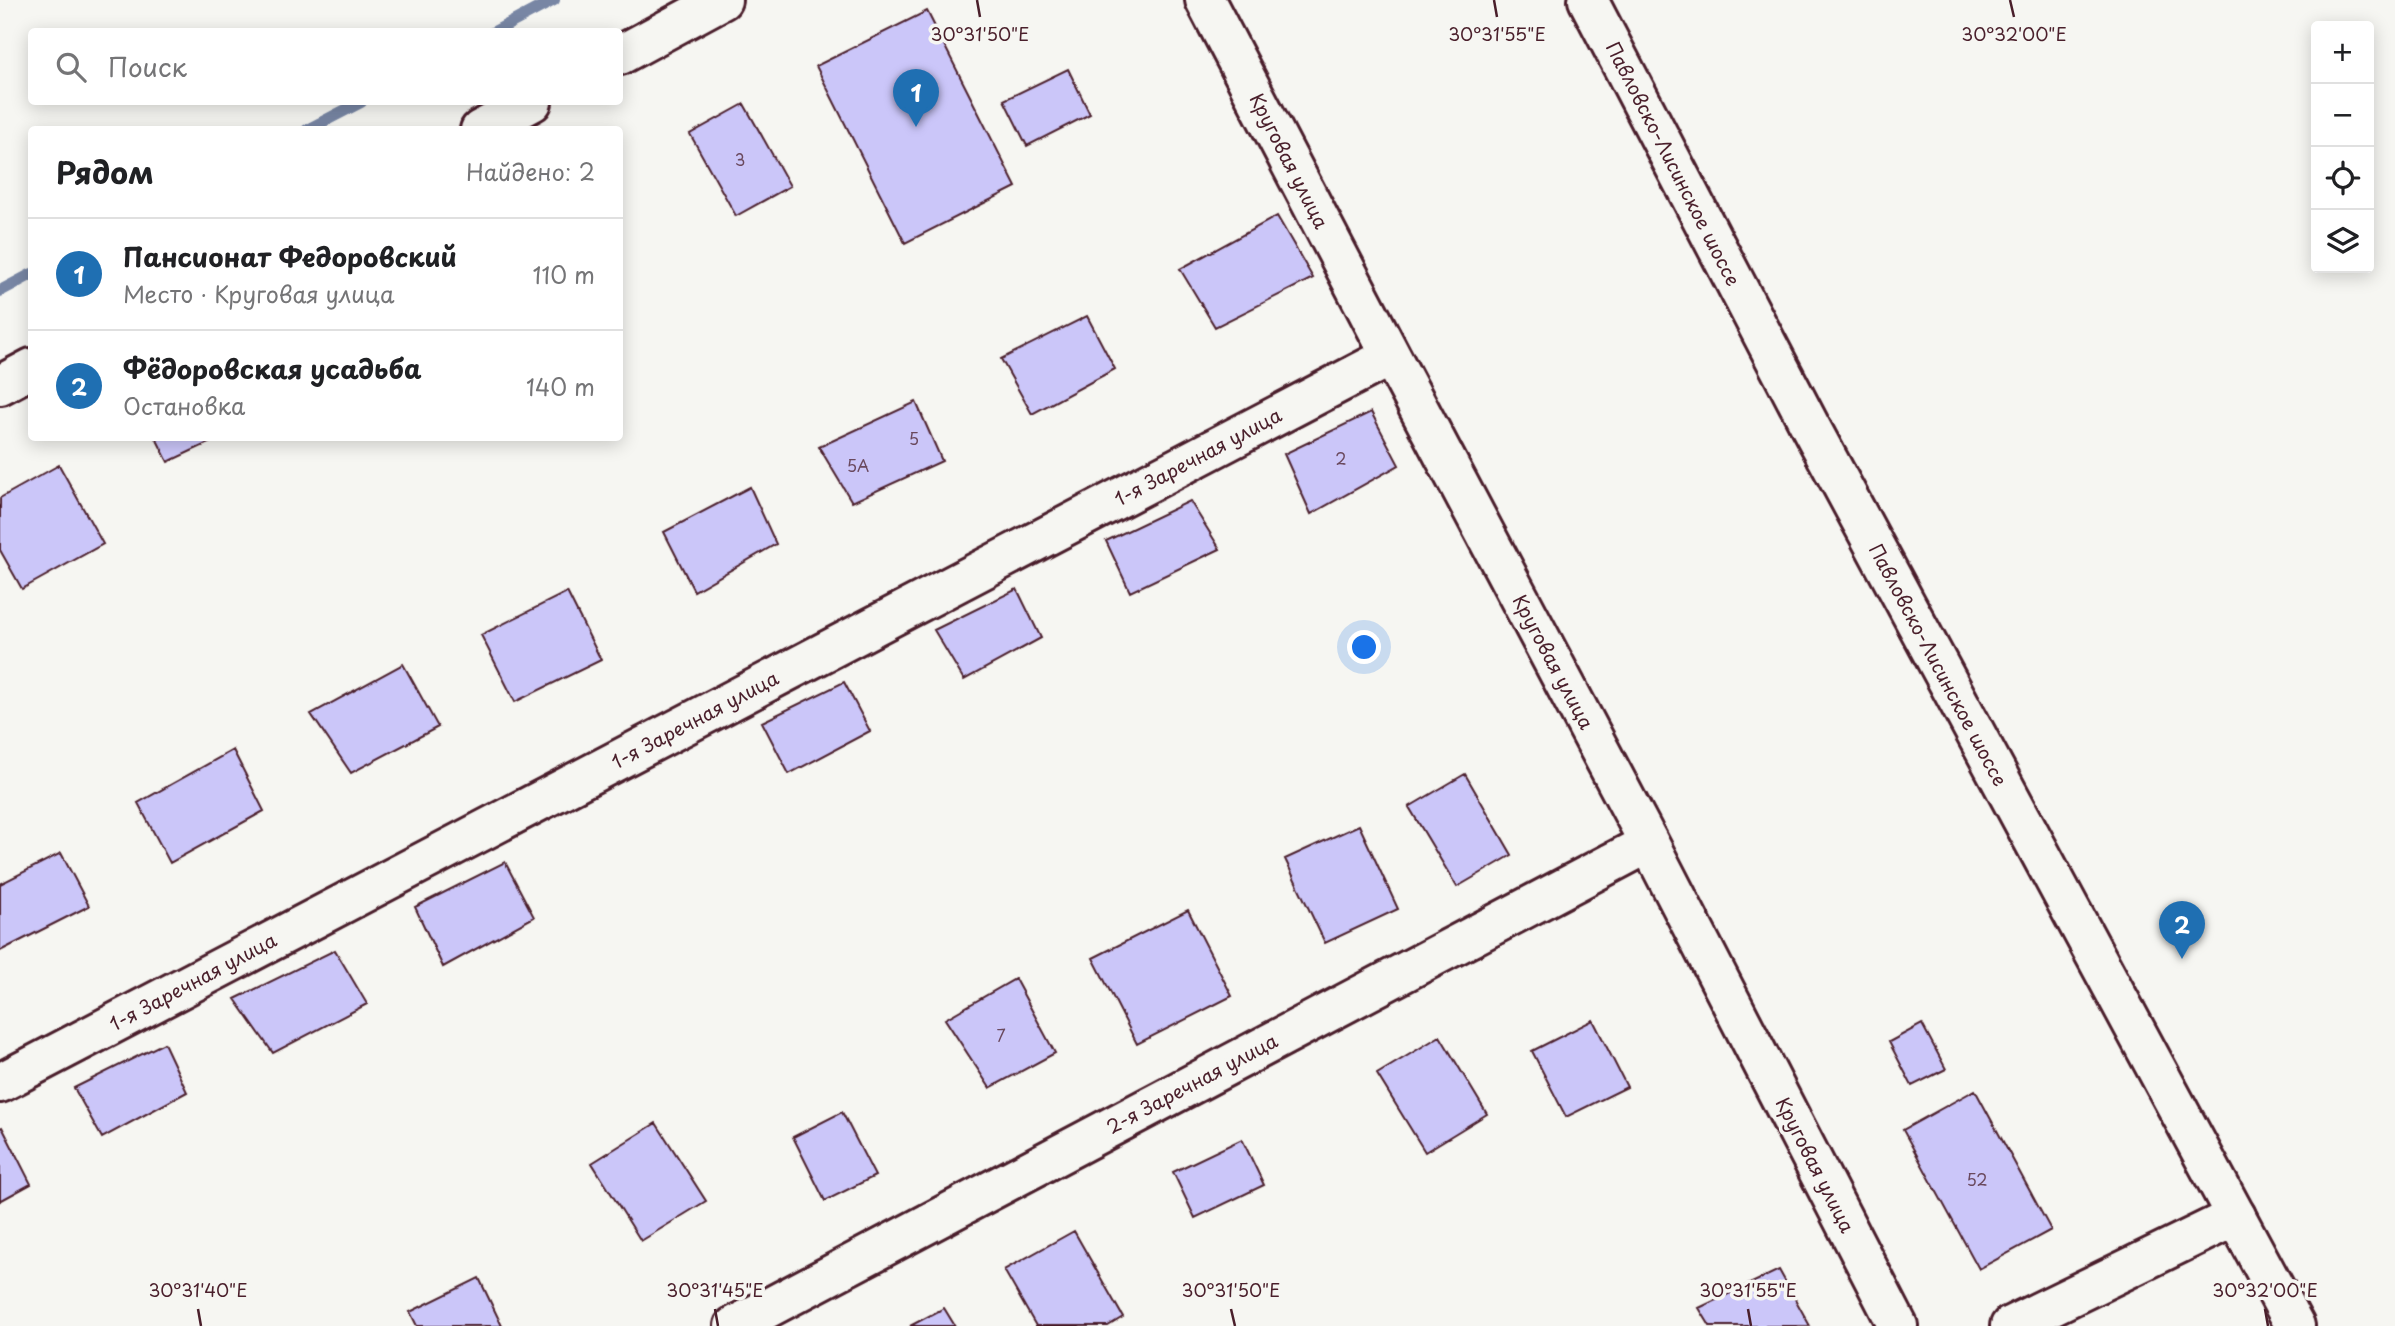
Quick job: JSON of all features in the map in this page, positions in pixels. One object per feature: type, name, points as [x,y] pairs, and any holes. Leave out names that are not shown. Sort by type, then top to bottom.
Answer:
[{"type":"street","points":[[623,53],[722,0]]},
{"type":"street","name":"Круговая улица","points":[[1205,0],[1649,843],[1898,1326]]},
{"type":"street","name":"Павловско-Лисинское шоссе","points":[[1588,0],[1810,426],[2295,1326]]},
{"type":"street","points":[[487,126],[526,105]]},
{"type":"street","name":"1-я Заречная улица","points":[[0,1083],[1391,356]]},
{"type":"street","points":[[0,385],[28,370]]},
{"type":"street","name":"2-я Заречная улица","points":[[734,1326],[1649,843]]},
{"type":"street","points":[[2010,1326],[2236,1216]]},
{"type":"building","points":[[927,11],[1016,187],[905,243],[816,66]]},
{"type":"building","points":[[1068,69],[1090,114],[1027,146],[1004,100]]},
{"type":"building","points":[[744,104],[790,186],[736,216],[690,134]]},
{"type":"building","points":[[1277,216],[1313,278],[1215,327],[1180,269]]},
{"type":"building","points":[[1087,316],[1115,369],[1032,414],[1001,359]]},
{"type":"building","points":[[916,402],[942,461],[852,502],[819,447]]},
{"type":"building","points":[[1371,412],[1399,465],[1311,514],[1284,454]]},
{"type":"building","points":[[158,441],[213,441],[168,462]]},
{"type":"building","points":[[59,465],[103,544],[22,589],[0,550],[0,498]]},
{"type":"building","points":[[750,487],[776,544],[694,591],[664,532]]},
{"type":"building","points":[[1190,501],[1220,549],[1130,592],[1106,541]]},
{"type":"building","points":[[1017,589],[1041,638],[964,680],[934,630]]},
{"type":"building","points":[[567,592],[601,660],[515,702],[481,635]]},
{"type":"building","points":[[403,664],[438,727],[351,773],[311,714]]},
{"type":"building","points":[[844,682],[870,731],[789,774],[762,722]]},
{"type":"building","points":[[233,750],[264,811],[170,863],[138,803]]},
{"type":"building","points":[[1465,774],[1512,855],[1457,887],[1409,807]]},
{"type":"building","points":[[1359,825],[1398,909],[1325,943],[1285,859]]},
{"type":"building","points":[[61,853],[89,906],[0,951],[0,884]]},
{"type":"building","points":[[505,862],[534,917],[443,967],[415,907]]},
{"type":"building","points":[[1188,910],[1232,996],[1137,1044],[1093,958]]},
{"type":"building","points":[[335,950],[367,1004],[273,1053],[235,999]]},
{"type":"building","points":[[1015,979],[1055,1053],[990,1088],[945,1019]]},
{"type":"building","points":[[1593,1020],[1627,1087],[1566,1117],[1532,1051]]},
{"type":"building","points":[[1922,1024],[1946,1069],[1912,1086],[1889,1042]]},
{"type":"building","points":[[1440,1036],[1487,1114],[1425,1152],[1377,1074]]},
{"type":"building","points":[[164,1043],[187,1092],[102,1138],[74,1088]]},
{"type":"building","points":[[1975,1090],[2051,1230],[1979,1269],[1903,1130]]},
{"type":"building","points":[[842,1112],[875,1176],[825,1201],[793,1137]]},
{"type":"building","points":[[656,1123],[706,1201],[641,1241],[592,1163]]},
{"type":"building","points":[[2,1127],[31,1184],[0,1201],[0,1128]]},
{"type":"building","points":[[1242,1139],[1264,1185],[1195,1218],[1173,1172]]},
{"type":"building","points":[[1074,1231],[1123,1317],[1108,1326],[1036,1326],[1004,1270]]},
{"type":"building","points":[[1779,1270],[1810,1326],[1710,1326],[1699,1308]]},
{"type":"building","points":[[479,1278],[502,1326],[417,1326],[410,1312]]},
{"type":"building","points":[[944,1308],[955,1326],[910,1326]]},
{"type":"waterway","points":[[502,28],[554,0]]},
{"type":"waterway","points":[[315,126],[355,105]]},
{"type":"waterway","points":[[0,291],[28,276]]},
{"type":"place","name":"Пансионат Федоровский","points":[[916,127]]},
{"type":"place","name":"Фёдоровская усадьба","points":[[2182,959]]}]
